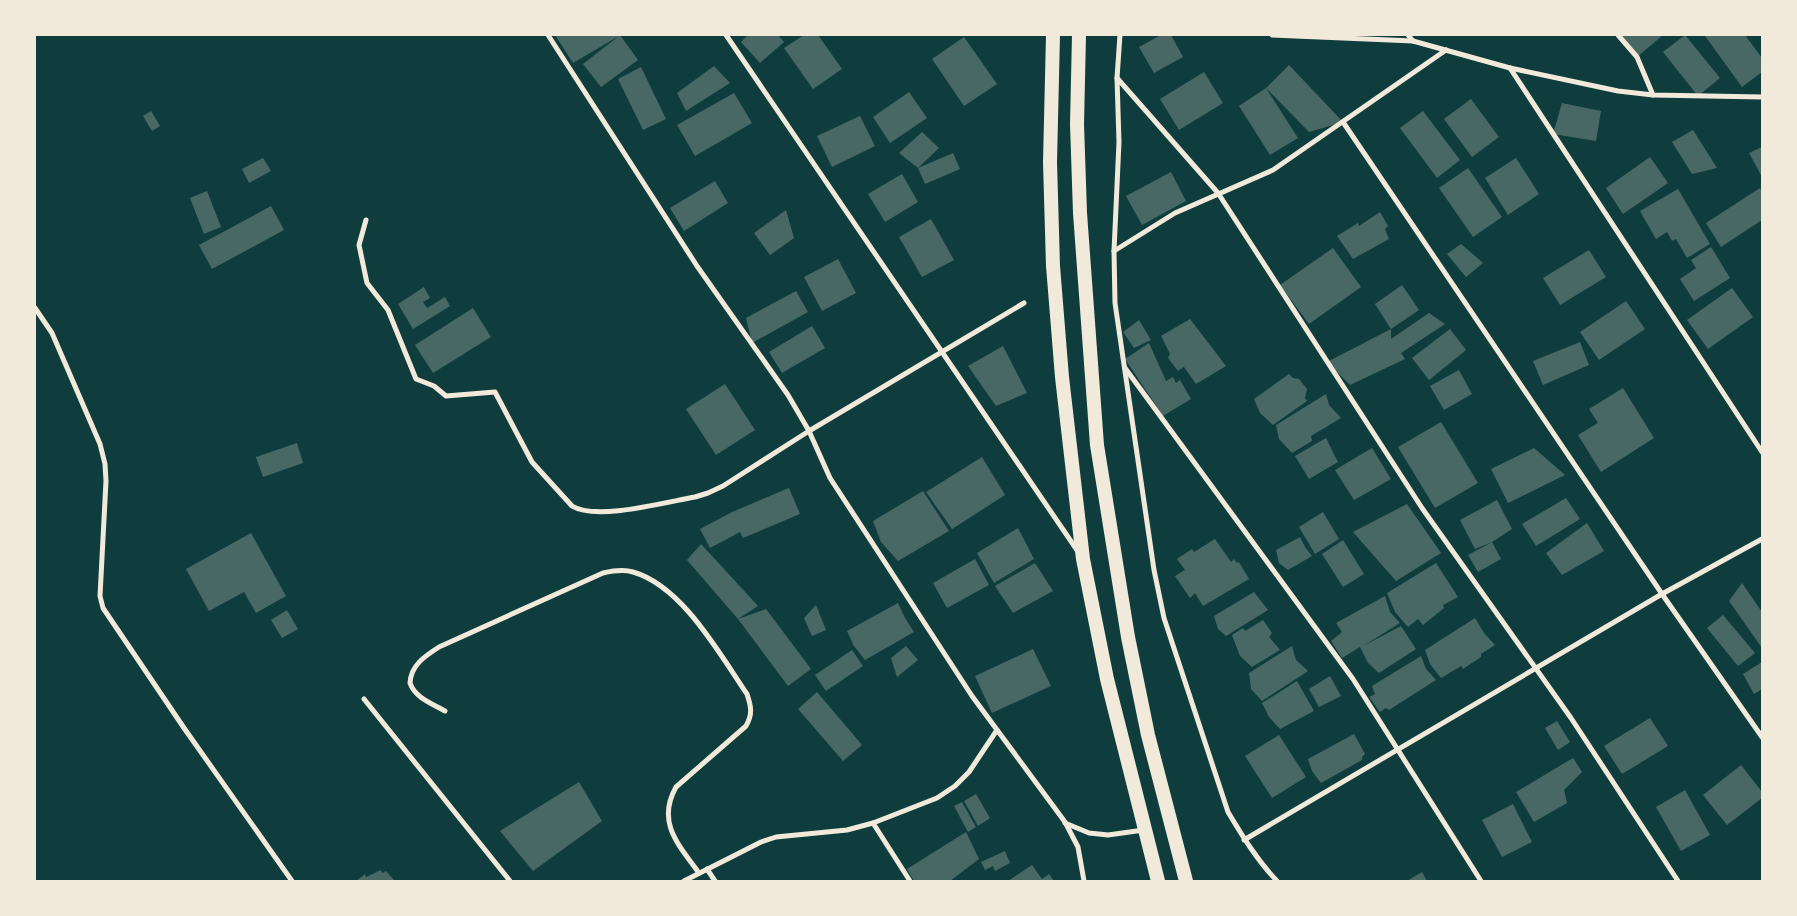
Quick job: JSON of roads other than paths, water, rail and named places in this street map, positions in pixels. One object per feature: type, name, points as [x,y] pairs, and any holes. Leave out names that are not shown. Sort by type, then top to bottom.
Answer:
[{"type":"highway","points":[[1053,35],[1050,162],[1053,266],[1062,377],[1083,559],[1107,679],[1158,881]]},
{"type":"highway","points":[[1080,35],[1078,124],[1080,213],[1097,445],[1128,638],[1148,735],[1186,881]]},
{"type":"street","points":[[548,35],[697,266],[788,395],[809,431],[830,478],[972,696],[1065,822],[1078,847],[1084,881]]},
{"type":"street","points":[[726,35],[1083,559]]},
{"type":"street","points":[[1120,35],[1117,78],[1119,142],[1114,251],[1115,303],[1154,570],[1164,618],[1228,812],[1262,866],[1277,881]]},
{"type":"street","points":[[1272,35],[1413,41],[1510,68],[1618,91],[1653,95],[1762,97]]},
{"type":"street","points":[[1408,35],[1413,41]]},
{"type":"street","points":[[1618,35],[1636,57],[1653,95]]},
{"type":"street","points":[[1114,251],[1174,213],[1273,170],[1446,50]]},
{"type":"street","points":[[1510,68],[1762,452]]},
{"type":"street","points":[[1117,78],[1218,193],[1422,508],[1536,667],[1678,881]]},
{"type":"street","points":[[1342,122],[1662,594],[1762,737]]},
{"type":"street","points":[[366,220],[359,245],[367,284],[388,310],[416,379],[434,386],[446,396],[495,392],[532,462],[572,506],[579,511],[612,511],[695,497],[723,486],[809,431],[1024,303]]},
{"type":"street","points":[[35,308],[52,333],[102,451],[106,481],[100,596],[103,608],[184,728],[292,881]]},
{"type":"street","points":[[1124,367],[1353,679],[1481,881]]},
{"type":"street","points":[[1244,840],[1536,667],[1762,539]]},
{"type":"street","points":[[445,711],[421,697],[415,692],[410,683],[414,669],[423,658],[439,647],[603,573],[618,570],[632,571],[659,584],[678,599],[700,627],[747,694],[751,706],[751,716],[746,726],[676,787],[670,798],[667,814],[669,827],[673,837],[699,873]]},
{"type":"street","points":[[364,699],[510,881]]},
{"type":"street","points":[[684,881],[761,842],[776,837],[847,830],[873,823],[936,798],[954,786],[969,772],[997,730]]},
{"type":"street","points":[[1065,822],[1090,834],[1108,835],[1144,830]]},
{"type":"street","points":[[873,823],[910,881]]},
{"type":"street","points":[[707,869],[716,881]]}]
